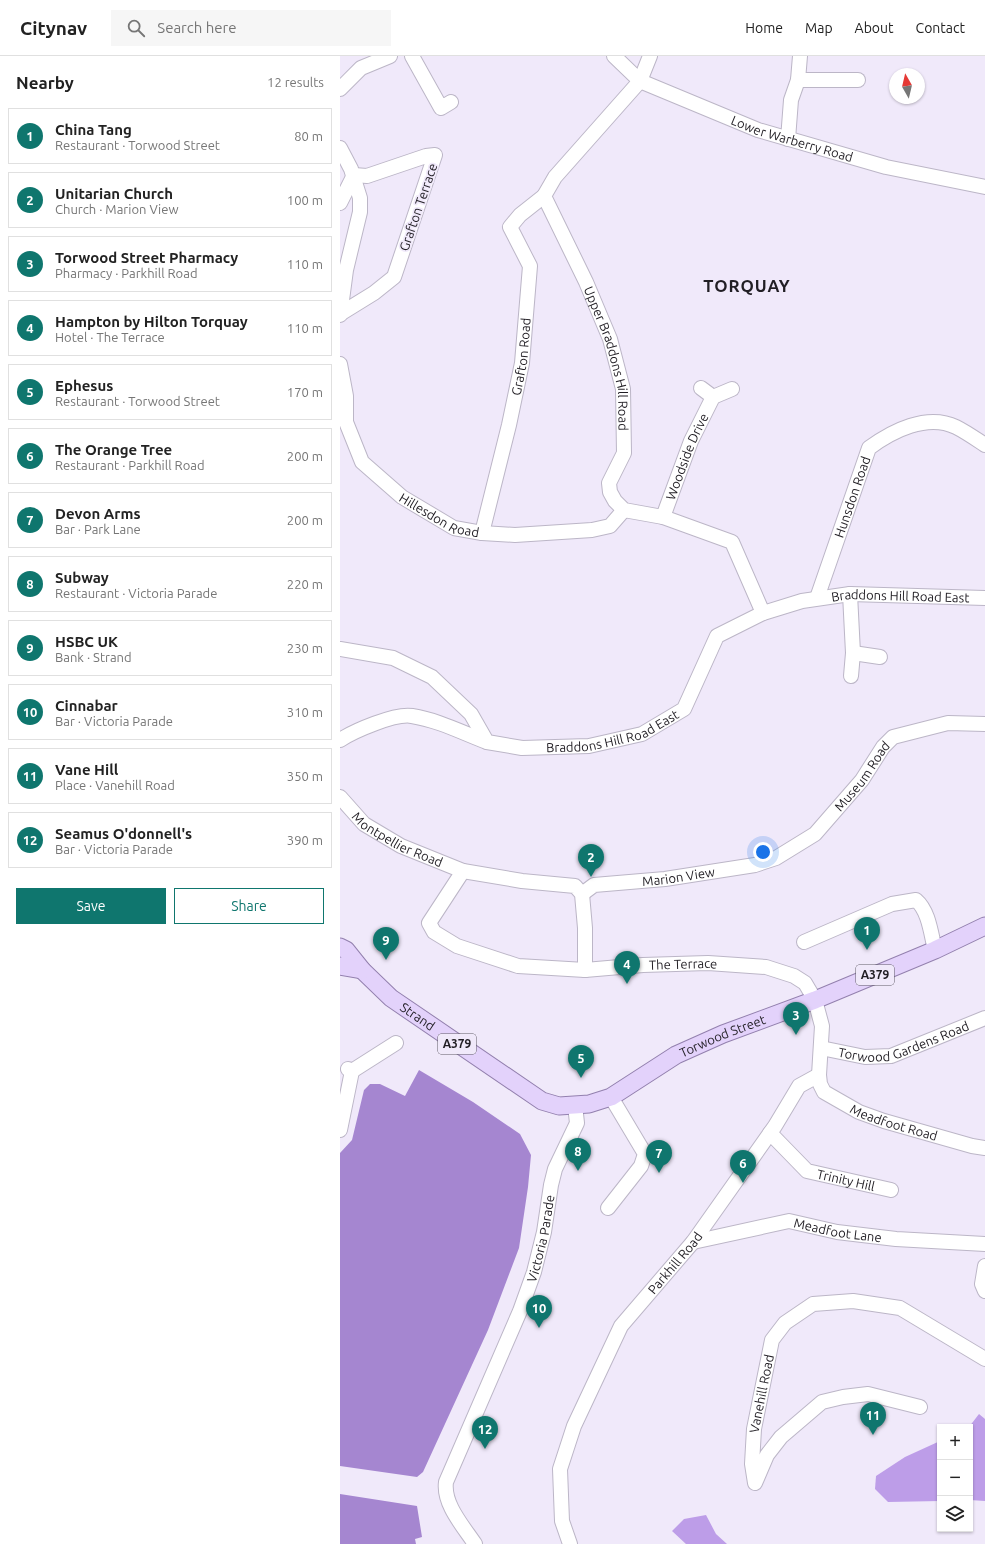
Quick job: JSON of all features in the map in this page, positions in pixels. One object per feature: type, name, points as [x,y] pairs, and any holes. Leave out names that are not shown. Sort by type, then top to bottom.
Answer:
[{"type":"main road","name":"A379","points":[[935,950],[985,926]]},
{"type":"main road","name":"Strand","points":[[340,948],[346,950],[362,970],[391,998],[413,1014],[542,1101],[559,1106]]},
{"type":"main road","name":"Torwood Street","points":[[559,1106],[589,1104],[611,1097],[676,1055],[723,1034],[815,1000],[935,950]]},
{"type":"main road","points":[[340,966],[362,970]]},
{"type":"street","points":[[340,89],[361,68],[390,56]]},
{"type":"street","points":[[412,56],[440,108],[451,102]]},
{"type":"street","name":"Lower Warberry Road","points":[[614,56],[640,80],[758,130],[788,140],[886,166],[985,187]]},
{"type":"street","points":[[544,196],[555,177],[640,80],[650,56]]},
{"type":"street","points":[[788,140],[791,100],[798,80],[800,56]]},
{"type":"street","points":[[798,80],[858,80]]},
{"type":"street","points":[[340,148],[354,175],[360,198],[360,212],[346,270],[340,314]]},
{"type":"street","name":"Grafton Terrace","points":[[340,314],[374,293],[394,277],[435,155],[426,156],[367,176],[354,175]]},
{"type":"street","points":[[340,203],[354,175]]},
{"type":"street","name":"Upper Braddons Hill Road","points":[[544,196],[586,282],[610,339],[623,389],[624,453],[609,483],[610,492],[614,501],[624,510]]},
{"type":"street","name":"Grafton Road","points":[[482,533],[509,425],[522,363],[530,266],[510,227],[520,214],[544,196]]},
{"type":"street","name":"Hillesdon Road","points":[[340,364],[346,396],[346,422],[362,462],[402,497],[454,528],[482,533],[515,535],[592,530],[610,526],[624,510]]},
{"type":"street","name":"Woodside Drive","points":[[702,388],[713,397]]},
{"type":"street","name":"Woodside Drive","points":[[663,517],[691,441],[713,397],[732,388]]},
{"type":"street","name":"Hunsdon Road","points":[[816,598],[869,448],[888,434],[907,426],[926,423],[955,426],[985,445]]},
{"type":"street","points":[[624,510],[663,517],[732,542],[763,613]]},
{"type":"street","points":[[850,594],[853,653],[851,676]]},
{"type":"street","name":"Braddons Hill Road East","points":[[340,740],[377,722],[410,715],[436,722],[487,742],[522,748],[589,746],[642,734],[684,709],[717,636],[763,613],[816,598],[850,594],[985,598]]},
{"type":"street","points":[[340,649],[393,658],[432,677],[471,714],[487,742]]},
{"type":"street","points":[[853,653],[880,657]]},
{"type":"street","name":"Museum Road","points":[[776,858],[815,834],[862,780],[883,747],[893,737],[948,723],[985,724]]},
{"type":"street","name":"Montpellier Road","points":[[340,797],[364,824],[401,846],[463,871],[522,881],[575,886],[582,894]]},
{"type":"street","name":"Marion View","points":[[582,894],[594,885],[665,879],[756,865],[776,858]]},
{"type":"street","name":"The Terrace","points":[[463,871],[429,923],[434,932],[457,946],[518,966],[585,970],[643,965],[708,963],[766,967],[794,976],[805,982],[815,1000]]},
{"type":"street","points":[[582,894],[585,970]]},
{"type":"street","points":[[804,942],[892,904],[916,900],[921,904],[929,924],[935,950]]},
{"type":"street","points":[[815,1000],[822,1026],[818,1075]]},
{"type":"street","name":"Torwood Gardens Road","points":[[821,1048],[865,1057],[891,1056],[985,1018]]},
{"type":"street","points":[[340,1130],[350,1070],[396,1043]]},
{"type":"street","name":"Parkhill Road","points":[[570,1544],[562,1521],[560,1469],[574,1426],[621,1326],[693,1242],[770,1133],[799,1086],[818,1075]]},
{"type":"street","name":"Meadfoot Road","points":[[818,1075],[824,1092],[859,1112],[884,1121],[972,1146],[985,1148]]},
{"type":"street","points":[[608,1208],[641,1166],[645,1154],[611,1097]]},
{"type":"street","name":"Victoria Parade","points":[[475,1544],[450,1504],[445,1493],[446,1482],[520,1311],[534,1272],[544,1232],[555,1169],[577,1123],[575,1104]]},
{"type":"street","name":"Trinity Hill","points":[[770,1133],[807,1171],[890,1190]]},
{"type":"street","name":"Meadfoot Lane","points":[[693,1242],[790,1221],[837,1232],[903,1240],[985,1244]]},
{"type":"street","points":[[985,1266],[982,1284],[985,1291]]},
{"type":"street","name":"Vanehill Road","points":[[920,1407],[868,1394],[843,1397],[822,1402],[781,1437],[767,1455],[755,1483],[752,1464],[754,1429],[772,1340],[785,1323],[813,1304],[853,1301],[900,1308],[985,1359]]},
{"type":"shaded area","points":[[419,1070],[473,1102],[520,1134],[531,1155],[519,1248],[488,1330],[423,1472],[417,1477],[340,1466],[340,1153],[352,1140],[364,1090],[370,1084],[380,1084],[405,1096]]},
{"type":"shaded area","points":[[979,1414],[985,1419],[985,1501],[973,1500],[973,1424],[971,1424]]},
{"type":"shaded area","points":[[937,1442],[937,1501],[888,1502],[875,1489],[876,1476],[905,1457]]},
{"type":"shaded area","points":[[340,1494],[417,1506],[422,1537],[415,1539],[416,1544],[340,1544]]},
{"type":"shaded area","points":[[706,1515],[716,1534],[727,1544],[686,1544],[672,1531],[684,1519]]},
{"type":"place","name":"Unitarian Church","points":[[591,877]]},
{"type":"place","name":"China Tang","points":[[867,950]]},
{"type":"place","name":"HSBC UK","points":[[386,960]]},
{"type":"place","name":"Hampton by Hilton Torquay","points":[[627,984]]},
{"type":"place","name":"Torwood Street Pharmacy","points":[[796,1035]]},
{"type":"place","name":"Ephesus","points":[[581,1078]]},
{"type":"place","name":"Subway","points":[[578,1171]]},
{"type":"place","name":"Devon Arms","points":[[659,1173]]},
{"type":"place","name":"The Orange Tree","points":[[743,1183]]},
{"type":"place","name":"Cinnabar","points":[[539,1328]]},
{"type":"place","name":"Vane Hill","points":[[873,1435]]},
{"type":"place","name":"Seamus O'donnell's","points":[[485,1449]]},
{"type":"district","name":"TORQUAY","points":[[747,286]]}]
